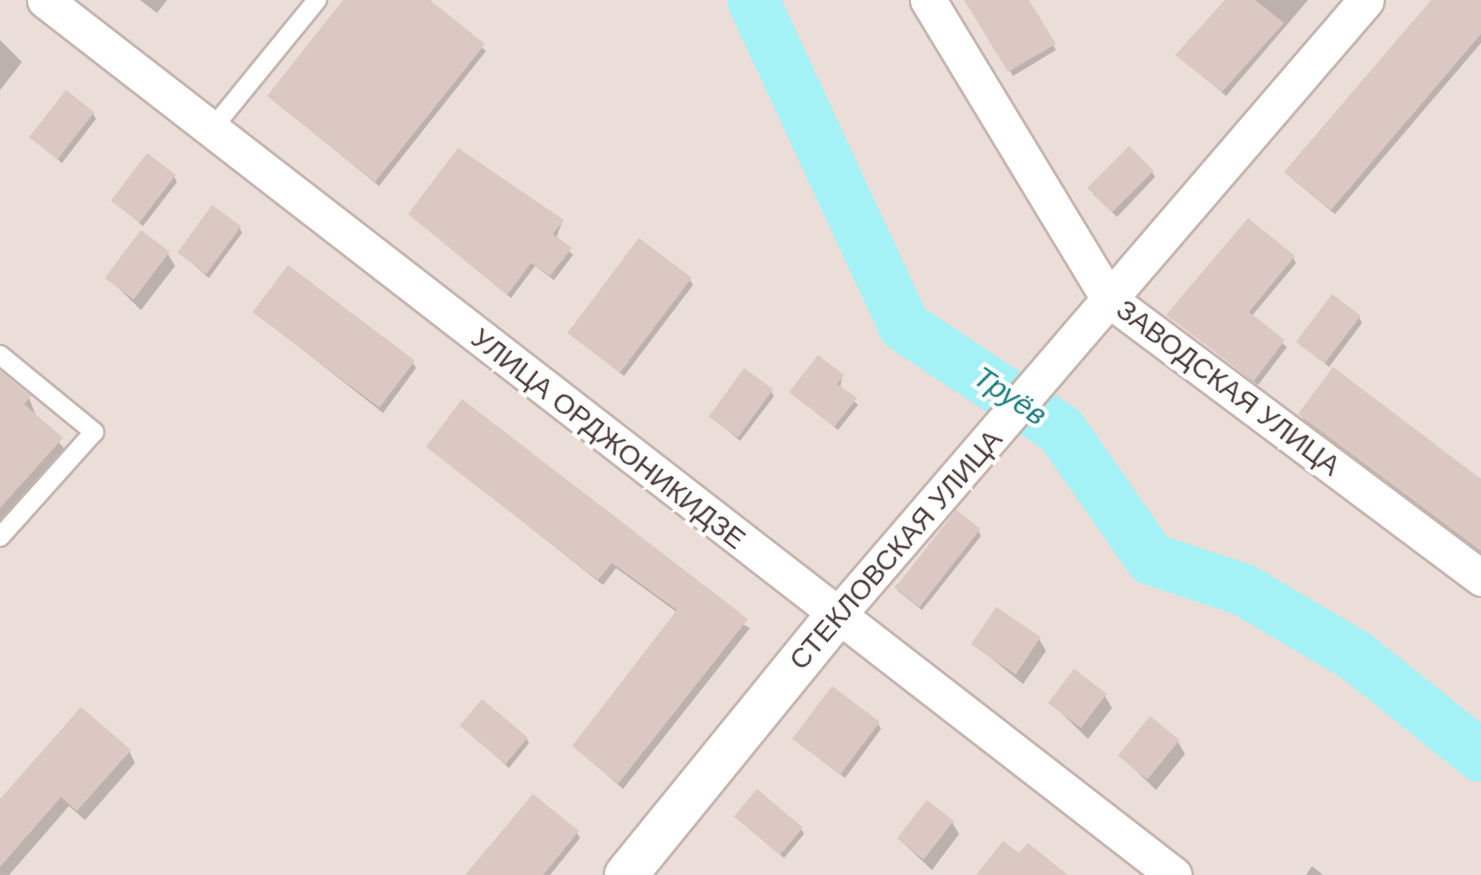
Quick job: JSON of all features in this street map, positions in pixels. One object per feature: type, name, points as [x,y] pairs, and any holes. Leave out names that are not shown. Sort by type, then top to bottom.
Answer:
[{"type":"street","name":"УЛИЦА ОРДЖОНИКИДЗЕ","points":[[45,0],[836,617],[1174,875]]},
{"type":"street","name":"ЗАВОДСКАЯ УЛИЦА","points":[[928,0],[1110,300],[1481,578]]},
{"type":"street","name":"СТЕКЛОВСКАЯ УЛИЦА","points":[[626,875],[836,617],[1366,0]]},
{"type":"lane","points":[[211,130],[317,0]]},
{"type":"lane","points":[[0,355],[94,432],[0,537]]},
{"type":"shaded area","points":[[0,0],[1481,0],[1481,875],[0,875]]},
{"type":"building","points":[[343,0],[430,0],[485,44],[375,182],[267,96]]},
{"type":"building","points":[[964,0],[1029,0],[1056,44],[1008,72]]},
{"type":"building","points":[[1225,0],[1255,0],[1284,23],[1222,92],[1175,55]]},
{"type":"building","points":[[1431,0],[1481,0],[1481,34],[1331,210],[1284,172]]},
{"type":"building","points":[[66,90],[94,112],[57,159],[29,137]]},
{"type":"building","points":[[1129,146],[1154,171],[1112,212],[1087,188]]},
{"type":"building","points":[[458,148],[564,220],[553,234],[572,248],[550,276],[531,263],[507,295],[408,214]]},
{"type":"building","points":[[147,153],[176,175],[140,223],[111,201]]},
{"type":"building","points":[[212,205],[241,226],[206,274],[177,253]]},
{"type":"building","points":[[1248,218],[1295,256],[1249,312],[1285,340],[1254,381],[1166,315]]},
{"type":"building","points":[[141,230],[170,252],[134,300],[105,278]]},
{"type":"building","points":[[639,238],[692,278],[620,373],[567,333]]},
{"type":"building","points":[[288,265],[415,361],[379,408],[252,312]]},
{"type":"building","points":[[1332,294],[1361,316],[1325,364],[1296,342]]},
{"type":"building","points":[[818,355],[844,375],[837,384],[857,398],[834,427],[789,392]]},
{"type":"building","points":[[1333,367],[1481,479],[1481,551],[1298,414]]},
{"type":"building","points":[[744,368],[773,389],[738,438],[709,417]]},
{"type":"building","points":[[0,371],[31,396],[24,404],[63,438],[0,508]]},
{"type":"building","points":[[462,399],[748,619],[618,784],[572,746],[677,610],[612,563],[598,580],[426,447]]},
{"type":"building","points":[[956,510],[980,529],[919,607],[895,588]]},
{"type":"building","points":[[996,607],[1041,637],[1016,675],[971,644]]},
{"type":"building","points":[[1074,669],[1107,694],[1081,728],[1048,703]]},
{"type":"building","points":[[832,686],[880,722],[840,775],[792,739]]},
{"type":"building","points":[[482,699],[528,738],[505,764],[460,726]]},
{"type":"building","points":[[81,707],[131,750],[77,811],[61,797],[0,867],[0,799]]},
{"type":"building","points":[[1150,716],[1180,740],[1147,780],[1118,756]]},
{"type":"building","points":[[757,789],[803,828],[780,855],[734,817]]},
{"type":"building","points":[[533,794],[579,831],[543,875],[465,875]]},
{"type":"building","points":[[927,800],[954,821],[924,860],[897,839]]},
{"type":"building","points":[[1003,841],[1019,853],[1028,843],[1068,875],[976,875]]},
{"type":"waterway","name":"Труёв","points":[[753,0],[904,326],[1061,430],[1151,559],[1244,590],[1356,656],[1481,756]]}]
